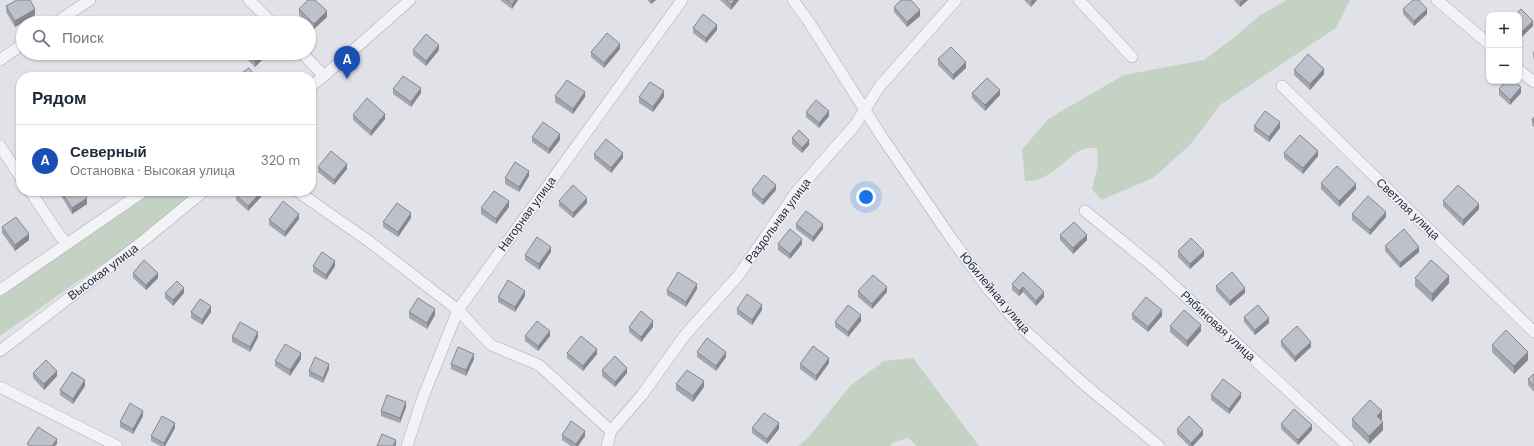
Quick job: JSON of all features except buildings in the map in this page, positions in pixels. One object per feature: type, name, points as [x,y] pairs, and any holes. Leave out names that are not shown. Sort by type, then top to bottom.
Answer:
[{"type":"street","points":[[66,16],[90,0]]},
{"type":"street","points":[[249,0],[265,16]]},
{"type":"street","points":[[316,82],[410,0]]},
{"type":"street","name":"Нагорная улица","points":[[406,446],[423,397],[458,310],[682,0]]},
{"type":"street","name":"Юбилейная улица","points":[[793,0],[809,22],[882,138],[989,290],[1021,327],[1084,385],[1159,446]]},
{"type":"street","name":"Раздольная улица","points":[[606,446],[611,431],[642,395],[686,335],[738,276],[797,191],[855,125],[880,86],[956,0]]},
{"type":"street","points":[[1079,0],[1132,57]]},
{"type":"street","points":[[1437,0],[1486,41]]},
{"type":"street","points":[[0,60],[16,49]]},
{"type":"street","points":[[309,60],[324,76]]},
{"type":"street","points":[[1522,72],[1534,82]]},
{"type":"street","name":"Светлая улица","points":[[1282,86],[1534,332]]},
{"type":"street","points":[[0,146],[16,170]]},
{"type":"street","points":[[33,196],[67,244]]},
{"type":"street","points":[[0,290],[137,196]]},
{"type":"street","name":"Высокая улица","points":[[0,351],[143,241],[198,196]]},
{"type":"street","points":[[303,196],[370,242],[458,310],[492,345],[539,365],[611,431]]},
{"type":"street","name":"Рябиновая улица","points":[[1085,211],[1155,268],[1348,446]]},
{"type":"street","points":[[0,387],[117,446]]},
{"type":"green space","points":[[1287,0],[1350,0],[1336,28],[1220,105],[1191,144],[1153,178],[1101,200],[1092,189],[1098,164],[1097,148],[1087,148],[1074,154],[1048,175],[1033,181],[1025,181],[1022,150],[1048,119],[1124,75],[1204,60],[1236,36],[1259,16]]},
{"type":"green space","points":[[148,196],[198,196],[197,198],[0,336],[0,295]]},
{"type":"green space","points":[[913,358],[979,446],[917,446],[908,438],[894,442],[890,446],[798,446],[808,438],[851,385],[884,361]]},
{"type":"place","name":"Северный","points":[[347,79]]}]
